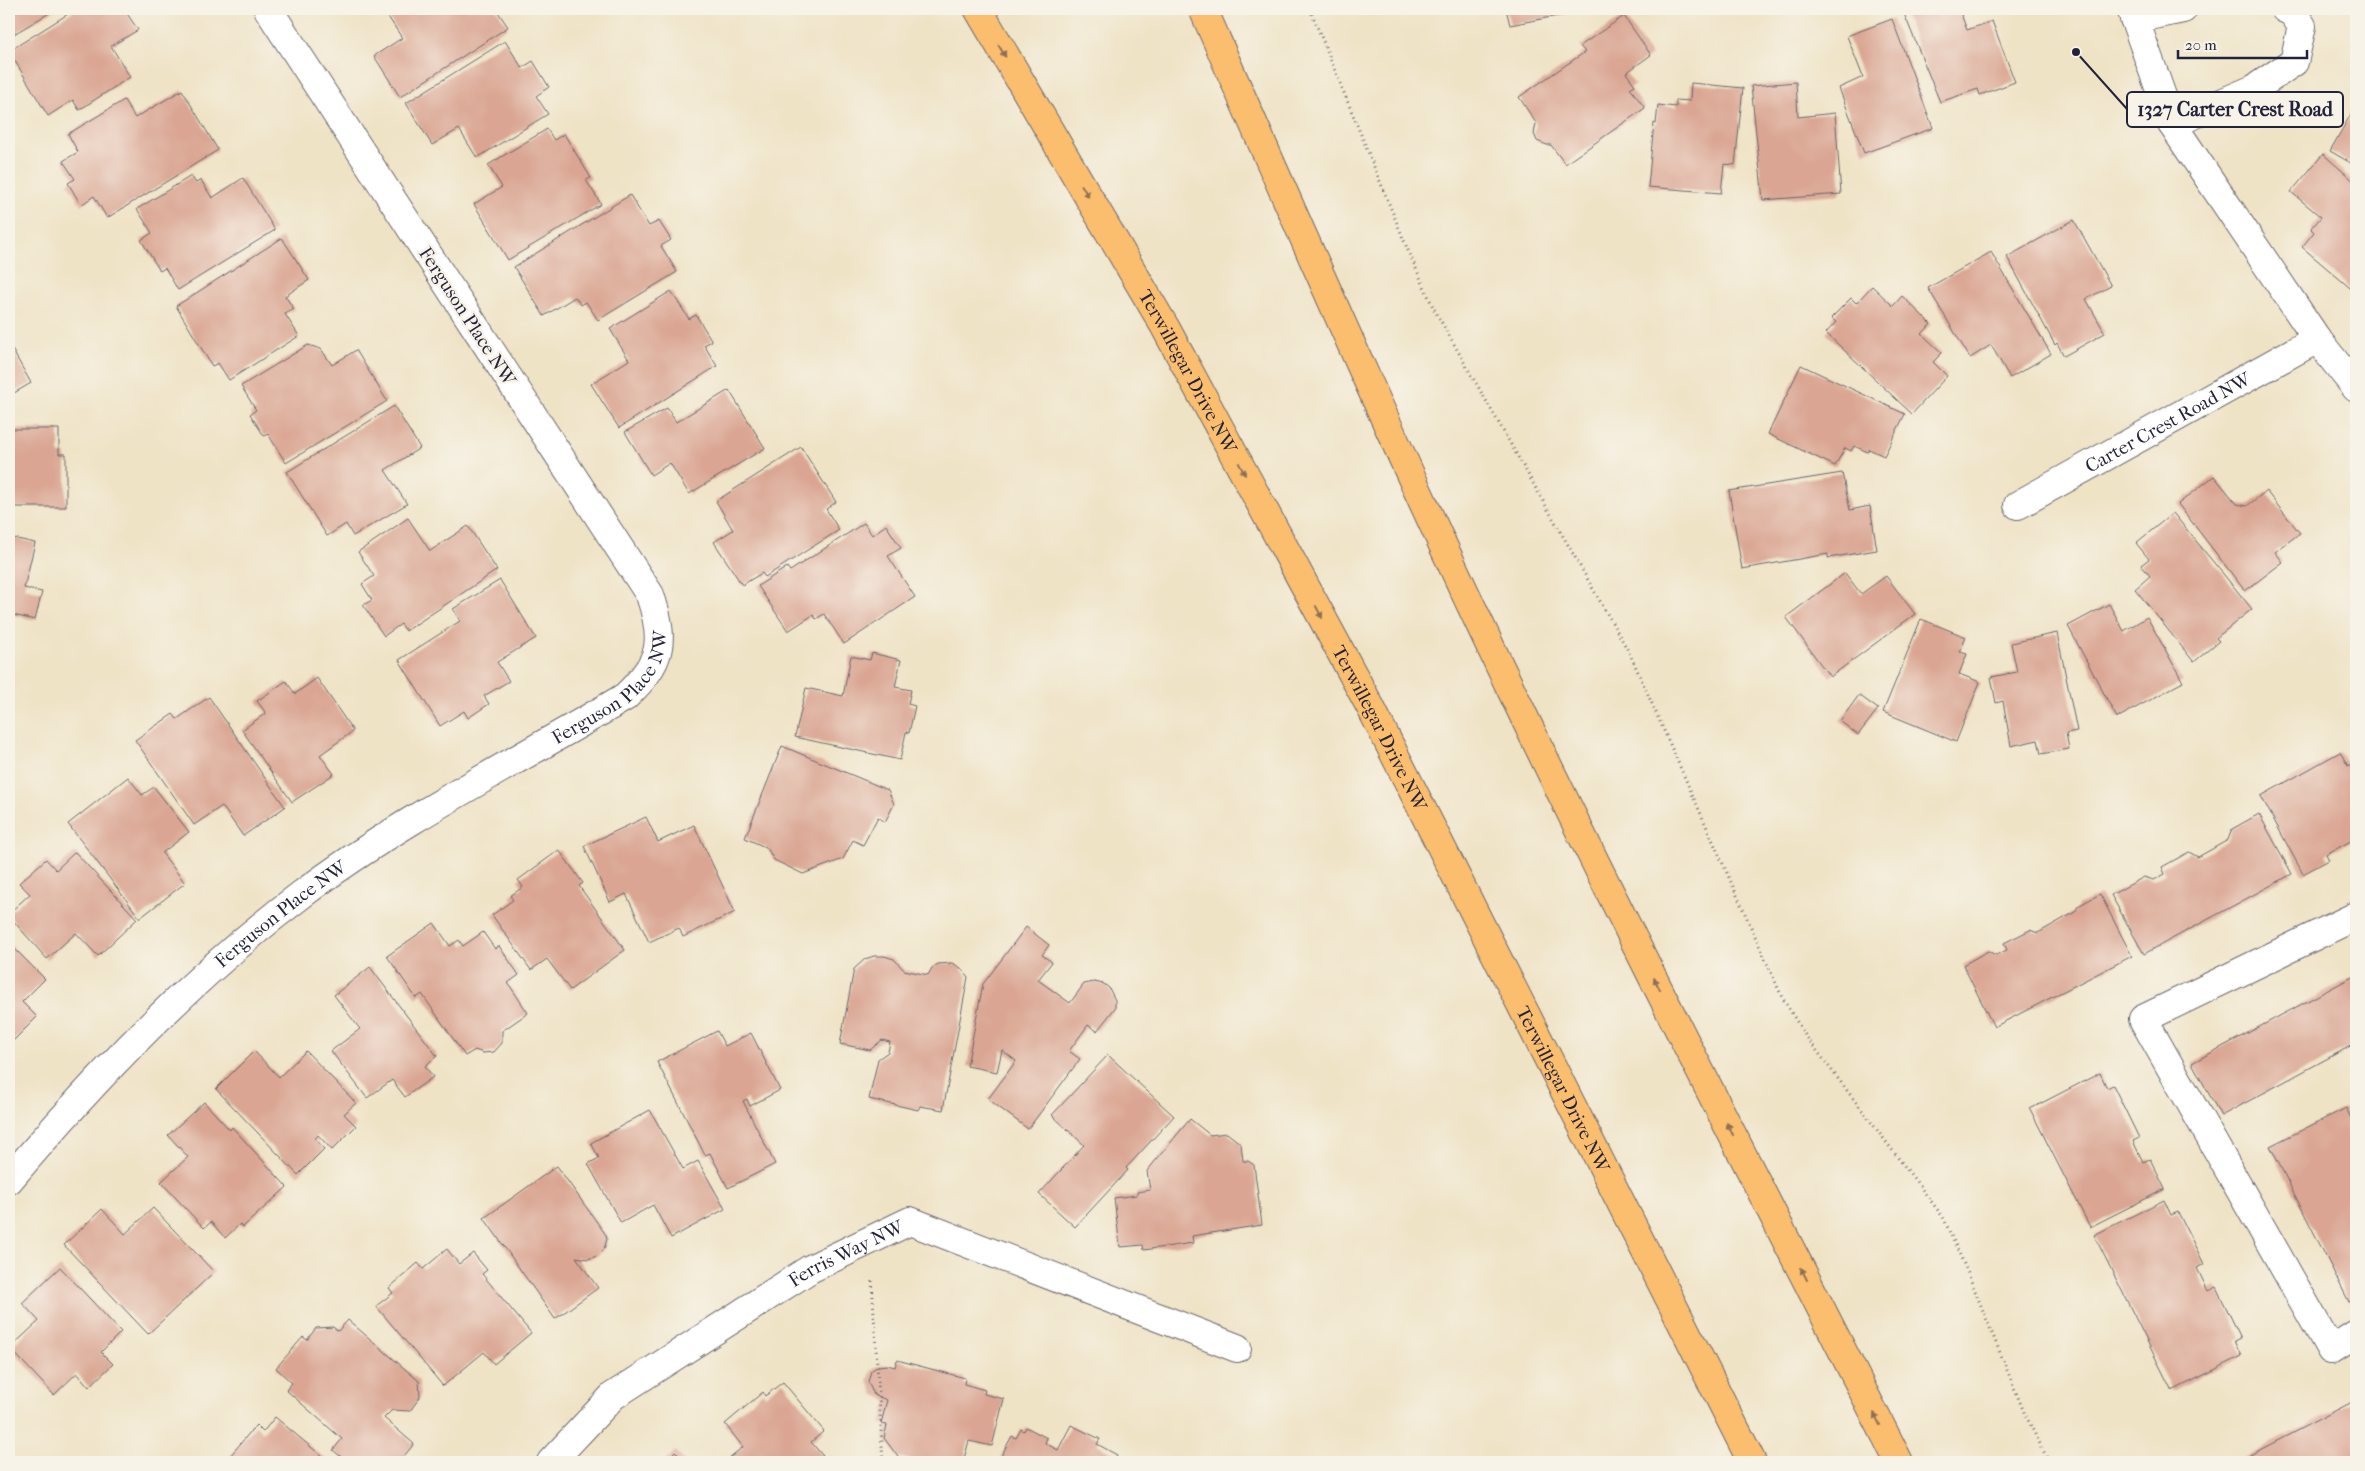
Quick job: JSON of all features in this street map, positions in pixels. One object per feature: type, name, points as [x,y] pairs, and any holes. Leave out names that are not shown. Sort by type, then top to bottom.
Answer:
[{"type":"main road","name":"Terwillegar Drive NW","points":[[978,9],[1165,326],[1371,708],[1752,1462]]},
{"type":"main road","points":[[1203,9],[1400,451],[1517,702],[1638,948],[1899,1462]]},
{"type":"street","name":"Ferguson Place NW","points":[[9,1180],[109,1067],[194,983],[293,901],[441,801],[625,697],[645,678],[656,657],[660,631],[650,595],[268,9]]},
{"type":"street","points":[[2182,9],[2133,14],[2172,124],[2317,340],[2356,388]]},
{"type":"street","points":[[2172,124],[2254,89],[2294,62],[2302,26],[2292,12],[2285,9]]},
{"type":"street","name":"Carter Crest Road NW","points":[[2018,505],[2317,340]]},
{"type":"street","points":[[2356,916],[2143,1019],[2331,1350],[2356,1334]]},
{"type":"street","name":"Ferris Way NW","points":[[551,1462],[613,1396],[810,1269],[910,1221],[1237,1348]]},
{"type":"path","points":[[1310,9],[1407,248],[1434,308],[1630,654],[1782,997],[1805,1035],[1943,1217],[2024,1412],[2050,1462]]},
{"type":"path","points":[[869,1240],[883,1462]]},
{"type":"building","points":[[9,9],[56,9],[9,37]]},
{"type":"building","points":[[76,9],[124,9],[138,30],[111,46],[130,77],[79,110],[73,100],[48,116],[9,51]]},
{"type":"building","points":[[383,9],[496,9],[508,27],[400,97],[374,56],[402,38]]},
{"type":"building","points":[[1506,9],[1588,9],[1588,10],[1510,25]]},
{"type":"building","points":[[1908,9],[1959,9],[1967,30],[1992,21],[2015,82],[1980,95],[1978,89],[1940,102],[1903,11]]},
{"type":"building","points":[[1624,16],[1651,55],[1626,73],[1635,85],[1630,88],[1645,108],[1565,164],[1551,145],[1537,141],[1534,134],[1536,123],[1519,97],[1585,52],[1580,46]]},
{"type":"building","points":[[1892,19],[1933,128],[1864,153],[1839,88],[1863,77],[1847,36]]},
{"type":"building","points":[[505,41],[522,68],[533,61],[549,87],[536,96],[548,114],[477,158],[459,129],[432,145],[406,103]]},
{"type":"building","points":[[1796,82],[1798,117],[1835,113],[1841,194],[1763,200],[1751,86]]},
{"type":"building","points":[[1691,83],[1743,88],[1735,165],[1724,164],[1721,193],[1648,187],[1654,123],[1656,124],[1658,105],[1676,107],[1676,100],[1690,101]]},
{"type":"building","points":[[182,90],[218,150],[107,218],[94,196],[81,205],[68,183],[75,179],[63,161],[78,152],[68,134],[124,100],[135,118]]},
{"type":"building","points":[[2356,105],[2356,166],[2330,151]]},
{"type":"building","points":[[547,129],[554,140],[564,134],[591,178],[586,180],[601,204],[508,260],[474,204],[502,187],[488,165]]},
{"type":"building","points":[[2323,154],[2356,183],[2356,293],[2302,247],[2314,232],[2311,229],[2321,217],[2291,192]]},
{"type":"building","points":[[191,176],[196,183],[201,180],[212,198],[243,178],[275,230],[178,290],[165,268],[160,271],[141,240],[152,233],[137,209]]},
{"type":"building","points":[[630,195],[649,226],[659,221],[671,240],[661,246],[677,272],[598,320],[586,302],[581,305],[575,297],[544,316],[514,267]]},
{"type":"building","points":[[2074,220],[2111,286],[2086,299],[2105,333],[2064,356],[2057,343],[2055,345],[2007,257]]},
{"type":"building","points":[[282,238],[309,280],[285,296],[294,309],[285,314],[299,336],[229,380],[218,363],[212,366],[176,306]]},
{"type":"building","points":[[1991,252],[2051,354],[2010,378],[1991,345],[1970,358],[1928,288]]},
{"type":"building","points":[[1872,286],[1893,306],[1902,296],[1931,324],[1922,334],[1942,353],[1933,362],[1947,376],[1912,414],[1826,333],[1836,322],[1831,318],[1851,298],[1856,303]]},
{"type":"building","points":[[671,291],[689,319],[696,315],[712,341],[704,345],[717,366],[619,428],[591,384],[629,360],[610,329]]},
{"type":"building","points":[[9,344],[31,383],[9,396]]},
{"type":"building","points":[[308,345],[321,349],[332,365],[356,350],[387,401],[286,463],[268,434],[264,436],[250,414],[256,410],[241,386]]},
{"type":"building","points":[[1801,365],[1905,414],[1884,456],[1869,449],[1868,452],[1854,446],[1851,451],[1845,448],[1835,466],[1768,434]]},
{"type":"building","points":[[729,390],[765,448],[689,494],[670,463],[651,475],[625,432],[667,408],[676,422]]},
{"type":"building","points":[[394,406],[420,448],[385,470],[407,504],[353,536],[346,524],[327,536],[287,472]]},
{"type":"building","points":[[9,429],[59,429],[59,454],[66,454],[66,507],[9,507]]},
{"type":"building","points":[[801,447],[836,502],[826,509],[839,530],[765,577],[762,573],[742,585],[714,542],[733,530],[716,501]]},
{"type":"building","points":[[1842,473],[1850,510],[1870,506],[1877,550],[1828,558],[1828,554],[1742,569],[1729,491]]},
{"type":"building","points":[[2214,476],[2237,504],[2247,506],[2266,491],[2300,533],[2275,552],[2283,562],[2245,591],[2178,504]]},
{"type":"building","points":[[2173,513],[2252,609],[2216,638],[2219,641],[2194,662],[2135,589],[2150,576],[2141,565],[2149,559],[2136,543]]},
{"type":"building","points":[[408,518],[430,551],[468,526],[497,570],[406,631],[401,624],[384,636],[363,605],[372,600],[362,584],[374,576],[358,552]]},
{"type":"building","points":[[864,523],[872,535],[886,525],[901,548],[888,556],[915,597],[844,644],[824,614],[816,619],[813,615],[788,631],[758,586],[787,567],[790,571]]},
{"type":"building","points":[[9,537],[35,543],[24,588],[42,592],[35,620],[9,614]]},
{"type":"building","points":[[1845,573],[1861,594],[1886,576],[1915,614],[1830,677],[1786,617]]},
{"type":"building","points":[[500,580],[536,638],[497,662],[509,681],[484,696],[489,704],[468,718],[464,711],[440,726],[399,660],[460,621],[453,609]]},
{"type":"building","points":[[2109,604],[2124,631],[2147,617],[2183,682],[2117,718],[2068,626]]},
{"type":"building","points":[[1921,619],[1966,637],[1960,652],[1967,654],[1959,674],[1980,682],[1956,742],[1883,712]]},
{"type":"building","points":[[2057,633],[2077,731],[2066,733],[2069,749],[2041,754],[2038,740],[2011,746],[2003,701],[1996,703],[1991,677],[2017,672],[2011,643]]},
{"type":"building","points":[[872,653],[901,660],[895,687],[911,690],[908,704],[915,706],[909,733],[906,732],[900,760],[795,737],[806,688],[843,696],[851,656],[870,660]]},
{"type":"building","points":[[317,678],[353,731],[320,755],[334,774],[292,802],[242,730],[266,713],[257,701],[286,681],[295,694]]},
{"type":"building","points":[[1859,695],[1878,709],[1858,735],[1840,721]]},
{"type":"building","points":[[209,697],[285,807],[243,836],[222,806],[194,825],[135,740],[173,714],[177,719]]},
{"type":"building","points":[[782,746],[888,790],[894,804],[885,822],[878,817],[863,845],[853,840],[843,859],[803,874],[774,860],[767,848],[745,838]]},
{"type":"building","points":[[2340,752],[2348,766],[2356,761],[2356,845],[2354,847],[2351,841],[2326,854],[2329,860],[2303,874],[2261,796]]},
{"type":"building","points":[[128,777],[142,795],[154,787],[189,832],[162,853],[185,883],[140,918],[68,824]]},
{"type":"building","points":[[2259,814],[2292,874],[2144,954],[2111,895],[2144,877],[2154,880],[2165,874],[2162,867],[2189,852],[2198,857],[2228,840],[2232,829]]},
{"type":"building","points":[[646,817],[658,842],[694,825],[735,912],[683,937],[679,928],[649,942],[626,894],[610,902],[584,846]]},
{"type":"building","points":[[559,850],[583,883],[579,886],[625,950],[570,990],[547,959],[531,970],[492,915],[513,900],[510,896],[523,887],[518,880]]},
{"type":"building","points":[[75,852],[137,919],[98,956],[76,933],[47,959],[9,916],[9,913],[30,894],[19,883],[46,859],[56,870]]},
{"type":"building","points":[[2100,894],[2132,956],[1994,1027],[1963,965],[1988,951],[1996,955],[2007,950],[2004,943],[2030,930],[2038,933],[2075,912],[2078,906]]},
{"type":"building","points":[[434,923],[450,946],[459,940],[463,946],[483,932],[495,949],[499,946],[519,975],[508,983],[528,1013],[502,1031],[502,1043],[494,1052],[483,1053],[475,1050],[465,1056],[422,994],[416,998],[387,956]]},
{"type":"building","points":[[1026,927],[1049,945],[1042,955],[1052,962],[1038,980],[1070,1003],[1084,984],[1094,982],[1104,984],[1109,988],[1115,1000],[1115,1008],[1097,1031],[1088,1025],[1069,1051],[1080,1059],[1028,1129],[988,1099],[1016,1061],[1002,1050],[997,1072],[967,1066],[983,984]]},
{"type":"building","points":[[9,943],[45,979],[22,1002],[37,1017],[9,1045]]},
{"type":"building","points":[[874,956],[894,959],[904,970],[928,975],[932,968],[938,964],[952,963],[961,968],[968,977],[943,1110],[920,1106],[918,1110],[869,1099],[878,1059],[888,1052],[890,1042],[882,1040],[870,1050],[840,1044],[854,969],[865,959]]},
{"type":"building","points":[[370,967],[437,1056],[425,1066],[433,1077],[405,1097],[392,1080],[367,1098],[331,1051],[360,1029],[334,995]]},
{"type":"building","points":[[2356,975],[2356,1043],[2221,1116],[2192,1063]]},
{"type":"building","points":[[717,1031],[725,1046],[751,1033],[780,1090],[750,1106],[747,1099],[743,1101],[775,1164],[728,1188],[710,1153],[705,1155],[657,1062]]},
{"type":"building","points":[[254,1051],[279,1077],[306,1051],[356,1103],[344,1114],[356,1126],[332,1150],[318,1135],[315,1139],[324,1149],[298,1175],[216,1089]]},
{"type":"building","points":[[1108,1055],[1174,1116],[1126,1168],[1128,1170],[1075,1227],[1039,1194],[1084,1145],[1052,1115]]},
{"type":"building","points":[[2100,1073],[2107,1088],[2113,1085],[2139,1138],[2133,1141],[2143,1162],[2150,1159],[2165,1189],[2090,1227],[2030,1109]]},
{"type":"building","points":[[204,1102],[230,1130],[232,1127],[287,1187],[243,1227],[240,1224],[225,1238],[211,1222],[204,1228],[161,1182],[188,1157],[168,1135]]},
{"type":"building","points":[[2346,1108],[2356,1128],[2356,1298],[2349,1302],[2270,1146]]},
{"type":"building","points":[[650,1110],[683,1169],[698,1161],[725,1209],[671,1238],[653,1205],[621,1223],[588,1164],[599,1158],[591,1143]]},
{"type":"building","points":[[1190,1119],[1210,1135],[1227,1133],[1241,1144],[1243,1161],[1248,1161],[1254,1165],[1262,1225],[1192,1236],[1193,1243],[1144,1250],[1143,1245],[1120,1247],[1114,1198],[1137,1195],[1137,1192],[1150,1190],[1147,1171]]},
{"type":"building","points":[[557,1166],[607,1239],[604,1249],[597,1256],[588,1259],[576,1257],[598,1288],[555,1319],[484,1218]]},
{"type":"building","points":[[2164,1200],[2171,1215],[2178,1212],[2204,1264],[2197,1268],[2208,1291],[2216,1287],[2241,1338],[2235,1341],[2242,1356],[2172,1391],[2094,1235]]},
{"type":"building","points":[[153,1208],[214,1272],[148,1334],[64,1245],[102,1209],[125,1234]]},
{"type":"building","points":[[447,1249],[459,1264],[473,1253],[487,1270],[482,1274],[531,1333],[494,1364],[484,1352],[443,1386],[376,1306],[393,1293],[389,1288],[418,1263],[423,1269]]},
{"type":"building","points":[[60,1267],[121,1332],[101,1352],[113,1364],[89,1387],[77,1373],[54,1395],[10,1348],[39,1321],[22,1303]]},
{"type":"building","points":[[348,1320],[419,1381],[420,1397],[410,1411],[392,1410],[384,1418],[414,1444],[399,1462],[347,1462],[333,1450],[342,1439],[286,1390],[292,1383],[276,1368],[303,1337],[307,1340],[316,1328],[333,1327],[338,1331]]},
{"type":"building","points":[[897,1360],[965,1378],[964,1384],[985,1390],[984,1394],[1004,1399],[992,1446],[969,1441],[963,1462],[919,1462],[898,1457],[884,1438],[887,1425],[881,1424],[887,1400],[874,1395],[868,1382],[871,1371],[878,1366],[887,1365],[895,1367]]},
{"type":"building","points":[[783,1382],[824,1431],[811,1442],[828,1462],[724,1462],[743,1447],[725,1424],[763,1392],[765,1396]]},
{"type":"building","points":[[2356,1400],[2356,1462],[2234,1462],[2248,1456]]},
{"type":"building","points":[[275,1417],[329,1462],[225,1462],[256,1425],[263,1432]]},
{"type":"building","points":[[1071,1425],[1100,1439],[1097,1444],[1117,1455],[1114,1462],[1005,1462],[1006,1459],[1001,1456],[1012,1436],[1016,1438],[1021,1429],[1024,1431],[1026,1427],[1047,1438],[1045,1443],[1058,1450]]},
{"type":"building","points":[[675,1451],[685,1462],[664,1462]]},
{"type":"building","points":[[1418,1456],[1421,1462],[1404,1462]]},
{"type":"place","name":"1327 Carter Crest Road","points":[[2076,52]]}]
